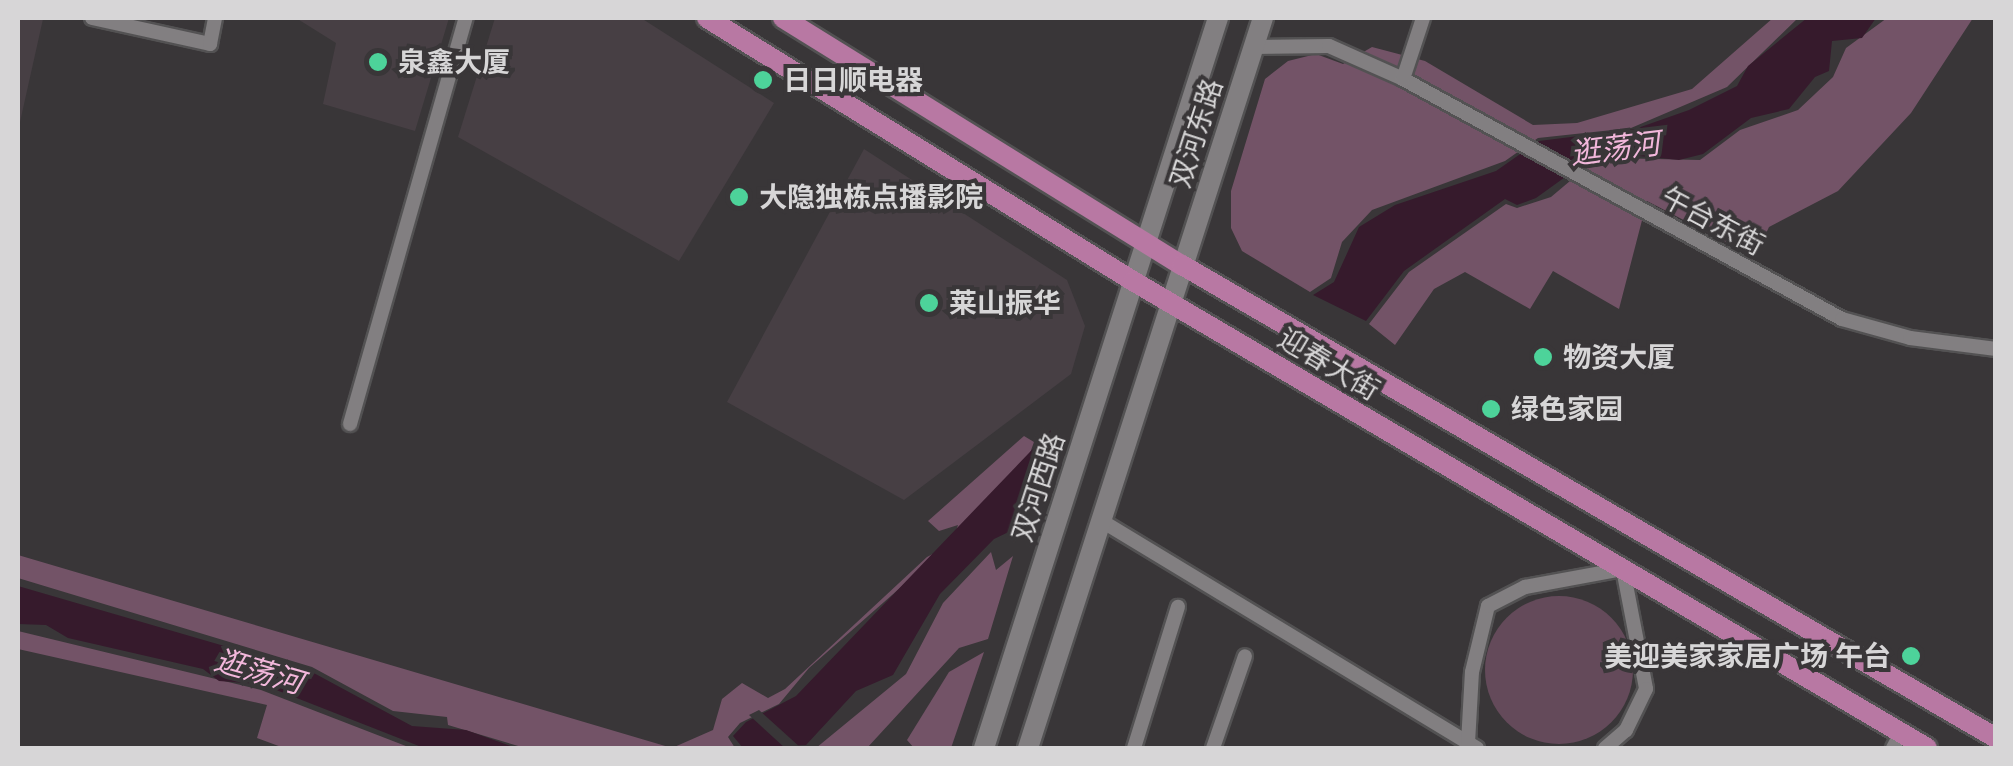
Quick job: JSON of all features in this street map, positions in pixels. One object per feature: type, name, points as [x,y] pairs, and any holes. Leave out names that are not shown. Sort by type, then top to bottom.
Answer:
[{"type":"main road","name":"迎春大街","points":[[707,18],[1133,281],[1623,569],[1897,741],[1928,748]]},
{"type":"main road","name":"迎春大街","points":[[784,18],[1182,266],[1996,738]]},
{"type":"street","points":[[92,18],[210,44],[215,18]]},
{"type":"street","points":[[350,424],[466,18]]},
{"type":"street","name":"双河东路","points":[[1148,244],[1218,18]]},
{"type":"street","name":"双河东路","points":[[1182,266],[1263,18]]},
{"type":"street","points":[[1403,79],[1423,18]]},
{"type":"street","name":"午台东街","points":[[1253,47],[1329,46],[1403,79],[1584,181],[1842,318],[1910,338],[1996,350]]},
{"type":"street","name":"双河西路","points":[[984,748],[1148,244]]},
{"type":"street","points":[[1028,748],[1105,522],[1182,266]]},
{"type":"street","points":[[1105,522],[1472,746]]},
{"type":"street","points":[[1472,746],[1472,672],[1488,606],[1526,586],[1623,569],[1646,689],[1626,730],[1604,748]]},
{"type":"street","points":[[1134,748],[1178,607]]},
{"type":"street","points":[[1213,748],[1245,656]]},
{"type":"shaded area","points":[[18,18],[43,19],[18,131]]},
{"type":"shaded area","points":[[296,18],[449,18],[415,131],[323,104],[336,43]]},
{"type":"shaded area","points":[[495,18],[641,18],[774,103],[679,261],[458,137]]},
{"type":"shaded area","points":[[1773,18],[1798,18],[1727,87],[1631,128],[1538,138],[1505,161],[1372,210],[1342,242],[1331,278],[1310,292],[1242,251],[1231,228],[1231,191],[1265,79],[1288,61],[1316,54],[1343,64],[1372,47],[1425,61],[1533,125],[1577,123],[1692,89]]},
{"type":"shaded area","points":[[1887,18],[1973,18],[1911,113],[1838,191],[1769,227],[1755,257],[1647,201],[1619,309],[1553,271],[1530,309],[1465,272],[1434,289],[1395,345],[1369,324],[1409,272],[1506,204],[1517,208],[1551,197],[1589,165],[1611,158],[1700,160],[1740,130],[1798,110],[1833,77],[1846,48]]},
{"type":"shaded area","name":"莱山振华","points":[[864,149],[1067,280],[1085,326],[1071,374],[904,500],[727,402]]},
{"type":"shaded area","points":[[1024,436],[1034,442],[1025,467],[965,541],[917,573],[809,668],[779,704],[740,723],[728,737],[735,748],[672,748],[713,730],[722,699],[742,683],[768,698],[785,689],[927,557],[952,544],[958,525],[939,531],[928,521]]},
{"type":"shaded area","points":[[991,552],[996,570],[1013,556],[988,639],[959,648],[867,748],[816,748],[906,674],[943,603]]},
{"type":"shaded area","points":[[18,555],[672,748],[525,748],[448,725],[447,717],[393,711],[312,667],[18,578]]},
{"type":"shaded area","points":[[1559,596],[1587,601],[1612,617],[1628,642],[1633,670],[1628,698],[1612,723],[1587,739],[1559,744],[1531,739],[1506,723],[1490,698],[1485,670],[1490,642],[1506,617],[1531,601]]},
{"type":"shaded area","points":[[18,631],[261,690],[411,748],[284,748],[257,738],[267,705],[18,649]]},
{"type":"shaded area","points":[[984,652],[951,748],[914,748],[907,740],[949,672]]},
{"type":"water","name":"逛荡河","points":[[1807,18],[1876,18],[1862,38],[1832,41],[1829,71],[1815,77],[1789,109],[1751,118],[1703,154],[1679,160],[1610,153],[1586,162],[1536,198],[1517,205],[1505,199],[1404,271],[1366,321],[1313,295],[1334,282],[1359,227],[1395,205],[1496,171],[1539,141],[1635,129],[1689,110],[1737,86],[1748,66]]},
{"type":"water","points":[[1051,430],[1021,526],[994,539],[940,594],[893,675],[856,691],[806,745],[743,748],[733,736],[746,722],[796,696]]},
{"type":"water","name":"逛荡河","points":[[18,586],[310,671],[412,726],[466,730],[516,748],[419,746],[261,684],[219,681],[203,669],[68,638],[46,625],[18,624]]},
{"type":"pier","points":[[759,710],[801,748],[785,748],[749,715]]},
{"type":"place","name":"泉鑫大厦","points":[[378,62]]},
{"type":"place","name":"日日顺电器","points":[[763,80]]},
{"type":"place","name":"大隐独栋点播影院","points":[[739,197]]},
{"type":"place","name":"莱山振华","points":[[929,303]]},
{"type":"place","name":"物资大厦","points":[[1543,357]]},
{"type":"place","name":"绿色家园","points":[[1491,409]]},
{"type":"place","name":"美迎美家家居广场 午台","points":[[1911,656]]}]
